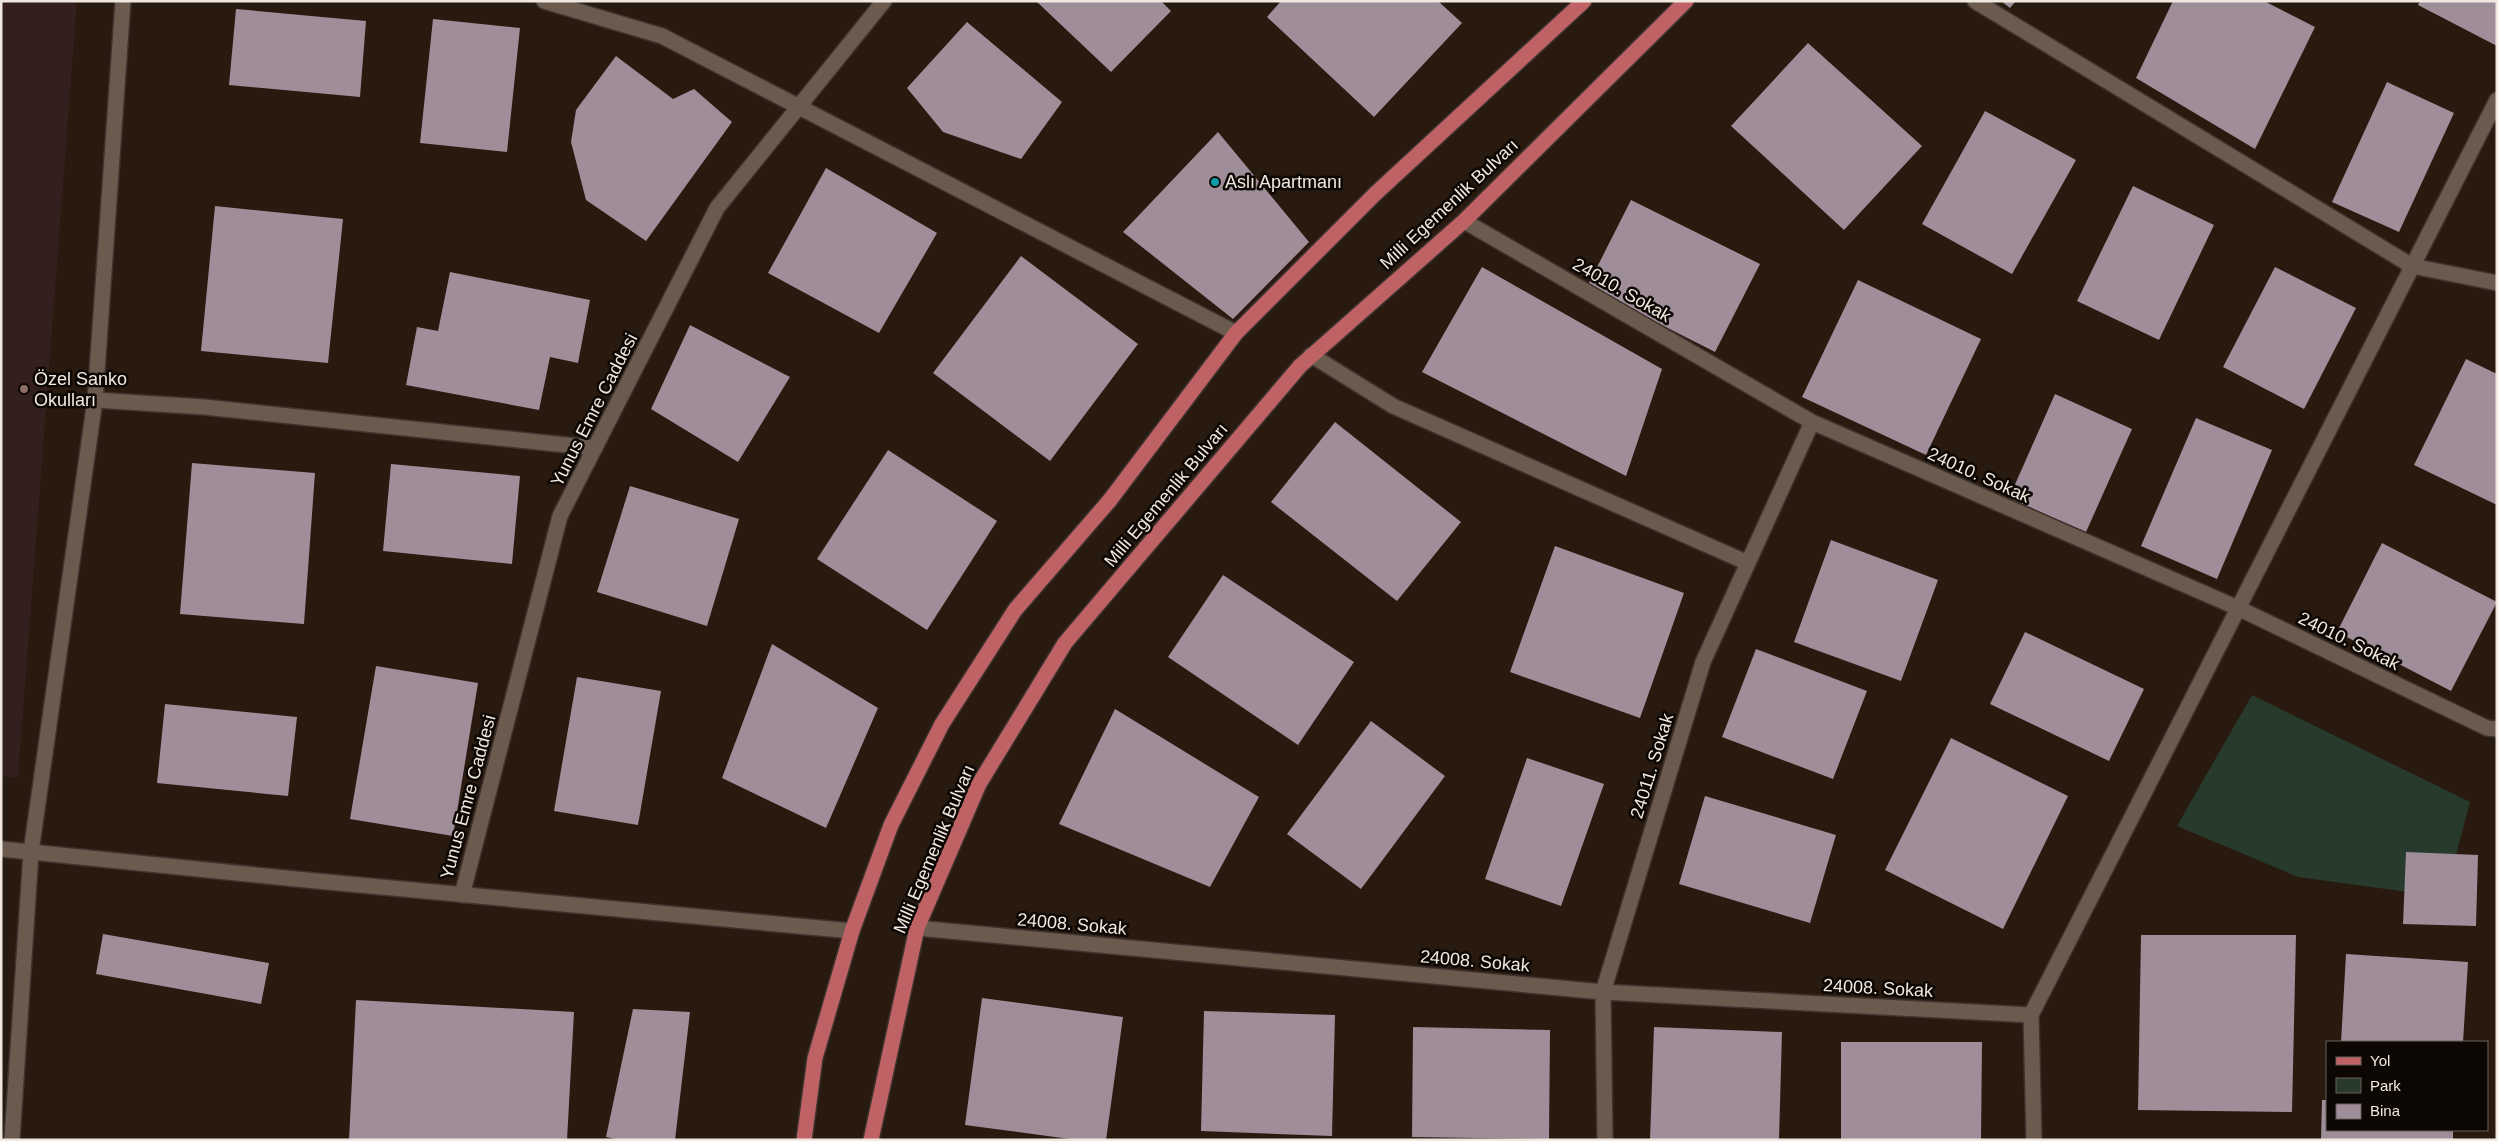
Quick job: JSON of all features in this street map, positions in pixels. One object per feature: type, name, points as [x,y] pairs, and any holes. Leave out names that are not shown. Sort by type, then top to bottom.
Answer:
[{"type":"main road","points":[[804,1140],[815,1058],[852,931],[891,825],[942,724],[1014,610],[1110,500],[1236,333],[1375,194],[1584,1]]},
{"type":"main road","name":"Milli Egemenlik Bulvarı","points":[[871,1140],[917,928],[979,784],[1065,643],[1300,366],[1464,220],[1686,1]]},
{"type":"street","points":[[12,1140],[31,852],[96,400],[123,1]]},
{"type":"street","points":[[544,1],[662,36],[1236,333]]},
{"type":"street","name":"Yunus Emre Caddesi","points":[[462,895],[560,516],[716,208],[884,1]]},
{"type":"street","points":[[1975,1],[2412,266],[2497,283]]},
{"type":"street","points":[[2034,1140],[2031,1016],[2497,100]]},
{"type":"street","name":"24010. Sokak","points":[[1464,220],[1812,422],[2238,608],[2487,728],[2497,729]]},
{"type":"street","points":[[1312,355],[1393,406],[1748,563]]},
{"type":"street","points":[[96,400],[204,407],[595,448]]},
{"type":"street","name":"24011. Sokak","points":[[1605,1140],[1603,992],[1703,662],[1812,422]]},
{"type":"street","points":[[1,849],[462,895],[852,931]]},
{"type":"street","name":"24008. Sokak","points":[[917,928],[1603,992],[2031,1016]]},
{"type":"shaded area","name":"Özel Sanko Okulları","points":[[1,1],[77,1],[18,778],[1,776]]},
{"type":"green space","points":[[2252,695],[2470,802],[2445,897],[2298,877],[2177,826]]},
{"type":"building","points":[[1036,1],[1161,1],[1171,11],[1111,72]]},
{"type":"building","points":[[1281,1],[1438,1],[1462,23],[1374,117],[1267,17]]},
{"type":"building","points":[[2001,1],[2016,1],[2010,8]]},
{"type":"building","points":[[2173,1],[2264,1],[2315,27],[2255,149],[2136,78]]},
{"type":"building","points":[[2420,1],[2497,1],[2497,46],[2418,5]]},
{"type":"building","points":[[236,9],[366,21],[360,97],[229,85]]},
{"type":"building","points":[[433,19],[520,28],[507,152],[420,143]]},
{"type":"building","points":[[967,22],[1062,102],[1021,159],[943,132],[907,88]]},
{"type":"building","points":[[1808,43],[1922,146],[1844,230],[1731,126]]},
{"type":"building","points":[[616,56],[673,99],[694,89],[732,122],[646,241],[586,200],[571,142],[576,110]]},
{"type":"building","points":[[2387,82],[2454,113],[2399,232],[2332,202]]},
{"type":"building","points":[[1985,111],[2076,160],[2012,274],[1922,224]]},
{"type":"building","name":"Aslı Apartmanı","points":[[1218,132],[1309,242],[1233,319],[1123,232]]},
{"type":"building","points":[[826,168],[937,233],[879,333],[768,273]]},
{"type":"building","points":[[2133,186],[2214,225],[2159,340],[2077,301]]},
{"type":"building","points":[[1631,200],[1760,264],[1715,352],[1587,287]]},
{"type":"building","points":[[215,206],[343,219],[328,363],[201,351]]},
{"type":"building","points":[[1021,256],[1138,344],[1050,461],[933,373]]},
{"type":"building","points":[[1482,267],[1662,369],[1626,476],[1422,372]]},
{"type":"building","points":[[2275,267],[2356,308],[2304,409],[2223,367]]},
{"type":"building","points":[[450,272],[590,300],[578,363],[550,357],[539,410],[406,385],[417,327],[438,331]]},
{"type":"building","points":[[1858,280],[1981,339],[1926,455],[1802,397]]},
{"type":"building","points":[[690,325],[790,377],[738,462],[651,409]]},
{"type":"building","points":[[2466,359],[2497,374],[2497,505],[2414,465]]},
{"type":"building","points":[[2055,394],[2132,429],[2086,532],[2009,498]]},
{"type":"building","points":[[2196,418],[2272,450],[2217,579],[2141,546]]},
{"type":"building","points":[[1335,422],[1461,522],[1397,601],[1271,502]]},
{"type":"building","points":[[888,450],[997,521],[927,630],[817,559]]},
{"type":"building","points":[[192,463],[315,473],[304,624],[180,614]]},
{"type":"building","points":[[391,464],[520,476],[512,564],[383,551]]},
{"type":"building","points":[[630,486],[739,519],[707,626],[597,592]]},
{"type":"building","points":[[1831,540],[1938,580],[1901,681],[1794,642]]},
{"type":"building","points":[[2382,543],[2497,602],[2451,691],[2337,632]]},
{"type":"building","points":[[1555,546],[1684,593],[1640,718],[1510,672]]},
{"type":"building","points":[[1223,575],[1354,662],[1298,745],[1168,657]]},
{"type":"building","points":[[2025,632],[2144,689],[2109,761],[1990,704]]},
{"type":"building","points":[[772,644],[878,708],[826,828],[722,778]]},
{"type":"building","points":[[1756,649],[1867,691],[1833,779],[1722,737]]},
{"type":"building","points":[[376,666],[478,683],[453,836],[350,819]]},
{"type":"building","points":[[577,677],[661,691],[638,825],[554,811]]},
{"type":"building","points":[[165,704],[297,717],[288,796],[157,783]]},
{"type":"building","points":[[1115,709],[1259,797],[1210,887],[1059,824]]},
{"type":"building","points":[[1371,721],[1445,776],[1361,889],[1287,834]]},
{"type":"building","points":[[1951,738],[2068,796],[2003,929],[1885,870]]},
{"type":"building","points":[[1527,758],[1604,784],[1561,906],[1485,879]]},
{"type":"building","points":[[1705,796],[1836,835],[1810,923],[1679,884]]},
{"type":"building","points":[[2406,852],[2478,855],[2476,926],[2403,924]]},
{"type":"building","points":[[103,934],[269,963],[261,1004],[96,974]]},
{"type":"building","points":[[2141,935],[2296,935],[2292,1112],[2138,1110]]},
{"type":"building","points":[[2346,954],[2468,962],[2463,1041],[2341,1041]]},
{"type":"building","points":[[982,998],[1123,1017],[1106,1140],[1077,1140],[965,1125]]},
{"type":"building","points":[[356,1000],[574,1012],[567,1140],[349,1140]]},
{"type":"building","points":[[633,1009],[690,1012],[675,1140],[620,1140],[606,1137]]},
{"type":"building","points":[[1204,1011],[1335,1015],[1332,1136],[1201,1131]]},
{"type":"building","points":[[1413,1027],[1550,1030],[1549,1139],[1412,1137]]},
{"type":"building","points":[[1654,1027],[1782,1032],[1779,1140],[1650,1140]]},
{"type":"building","points":[[1841,1042],[1982,1042],[1981,1140],[1841,1140]]},
{"type":"building","points":[[2322,1100],[2326,1100],[2326,1131],[2453,1131],[2453,1140],[2321,1140]]},
{"type":"place","name":"Aslı Apartmanı","points":[[1215,182]]},
{"type":"place","name":"Özel Sanko Okulları","points":[[24,389]]}]
